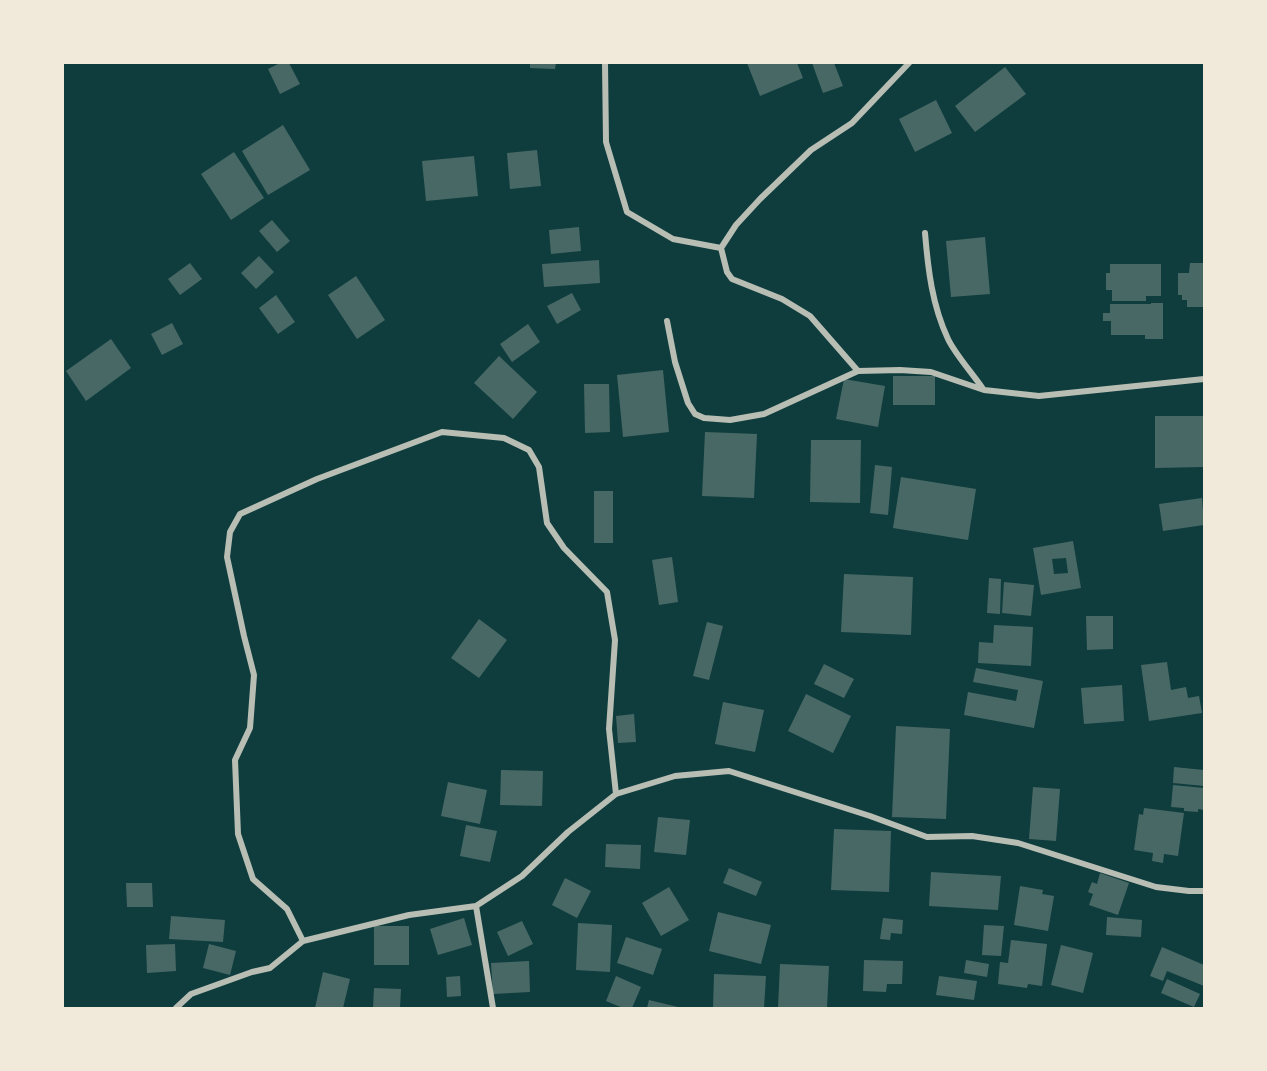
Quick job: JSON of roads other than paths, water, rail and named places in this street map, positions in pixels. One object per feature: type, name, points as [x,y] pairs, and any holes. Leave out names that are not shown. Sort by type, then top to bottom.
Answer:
[{"type":"street","points":[[605,63],[606,142],[627,212],[673,238],[720,248]]},
{"type":"street","points":[[720,248],[736,225],[760,199],[811,150],[852,123],[909,63]]},
{"type":"street","points":[[925,233],[928,271],[936,309],[948,340],[984,390]]},
{"type":"street","points":[[720,248],[727,272],[732,279],[782,299],[810,316],[858,371]]},
{"type":"street","points":[[667,321],[675,362],[688,403],[695,414],[704,418],[730,420],[764,414],[858,371],[931,372],[984,390],[1039,396],[1204,379]]},
{"type":"street","points":[[303,941],[287,909],[253,879],[238,834],[235,760],[250,728],[254,675],[228,557],[230,532],[240,514],[317,479],[442,432],[504,438],[529,450],[538,467],[547,523],[564,548],[607,592],[615,640],[609,729],[616,794]]},
{"type":"street","points":[[176,1008],[191,993],[252,972],[270,969],[303,941],[409,915],[476,906],[522,876],[568,831],[616,794],[675,776],[729,771],[870,816],[927,837],[972,836],[1018,843],[1156,886],[1204,891]]},
{"type":"street","points":[[476,906],[493,1008]]}]
